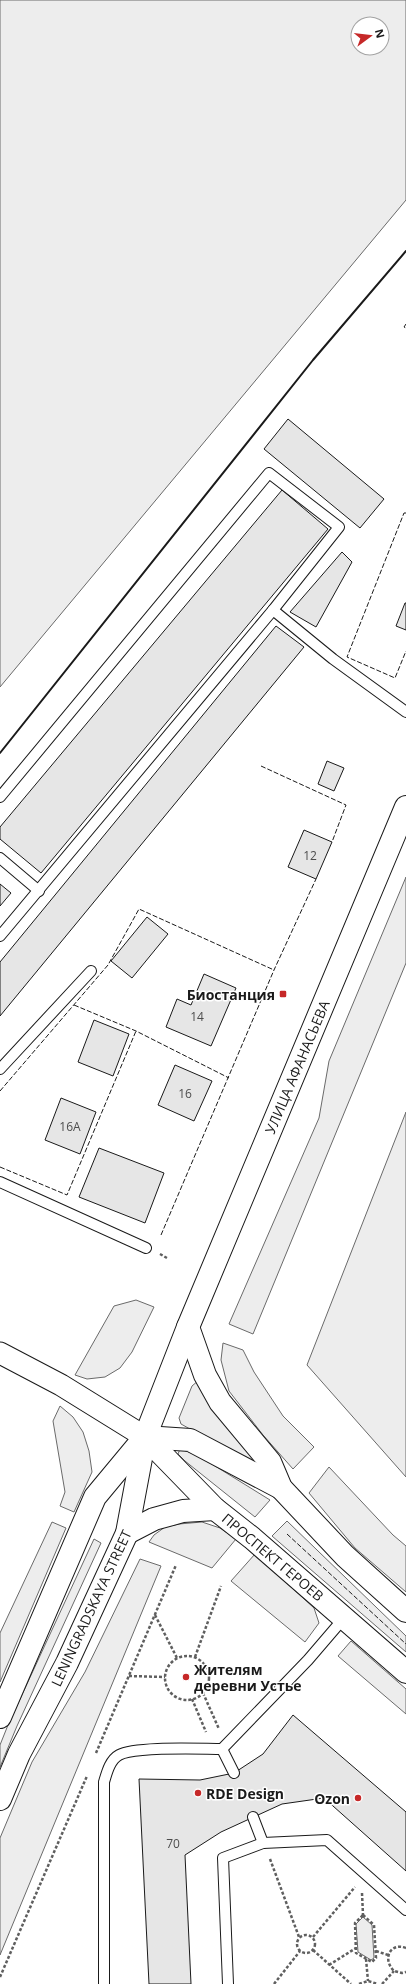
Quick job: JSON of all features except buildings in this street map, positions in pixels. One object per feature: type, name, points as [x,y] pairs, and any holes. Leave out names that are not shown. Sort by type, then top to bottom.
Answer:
[{"type":"main road","name":"УЛИЦА АФАНАСЬЕВА","points":[[145,1437],[188,1327],[406,807]]},
{"type":"main road","points":[[188,1327],[205,1375],[220,1402],[270,1462],[281,1488]]},
{"type":"main road","points":[[2,1708],[95,1496],[145,1437],[190,1440],[281,1488],[345,1556],[406,1611]]},
{"type":"main road","name":"ПРОСПЕКТ ГЕРОЕВ","points":[[145,1437],[215,1509],[252,1538],[406,1672]]},
{"type":"main road","name":"LENINGRADSKAYA STREET","points":[[0,1798],[19,1754],[67,1663],[128,1533],[145,1437]]},
{"type":"main road","points":[[128,1533],[154,1520],[183,1511],[215,1509]]},
{"type":"street","points":[[0,1353],[61,1385],[145,1437]]},
{"type":"lane","points":[[0,797],[269,473],[339,527],[273,610],[0,936]]},
{"type":"lane","points":[[273,610],[333,659],[406,712]]},
{"type":"lane","points":[[0,858],[39,891]]},
{"type":"lane","points":[[0,1069],[91,971]]},
{"type":"lane","points":[[0,1182],[146,1248]]},
{"type":"lane","points":[[104,1984],[104,1782],[109,1765],[118,1755],[133,1751],[222,1749],[308,1660],[344,1618]]},
{"type":"lane","points":[[222,1749],[234,1773]]},
{"type":"lane","points":[[253,1817],[263,1843]]},
{"type":"lane","points":[[228,1984],[223,1858],[263,1843],[327,1840],[364,1878],[406,1910]]},
{"type":"path","points":[[195,1657],[221,1586]]},
{"type":"path","points":[[155,1614],[177,1658]]},
{"type":"path","points":[[186,1656],[195,1657],[202,1662],[207,1669],[209,1677],[208,1686],[203,1693],[192,1699],[184,1699],[176,1696],[167,1685],[165,1677],[167,1670],[177,1658],[186,1656]]},
{"type":"path","points":[[129,1676],[165,1677]]},
{"type":"path","points":[[203,1693],[219,1728]]},
{"type":"path","points":[[192,1699],[206,1733]]},
{"type":"path","points":[[263,1843],[299,1937],[297,1944],[300,1951],[306,1953],[313,1950],[316,1944],[313,1937],[306,1934],[299,1937]]},
{"type":"path","points":[[363,1915],[374,1925],[376,1958],[372,1962],[356,1953],[354,1923],[363,1915],[364,1878]]},
{"type":"path","points":[[313,1937],[364,1878]]},
{"type":"path","points":[[406,1948],[398,1947],[394,1949],[388,1955],[387,1962],[394,1971],[402,1973],[406,1972]]},
{"type":"path","points":[[330,1965],[356,1948]]},
{"type":"path","points":[[313,1950],[351,1984]]},
{"type":"path","points":[[274,1984],[300,1951]]},
{"type":"path","points":[[375,1951],[388,1955]]},
{"type":"path","points":[[366,1959],[368,1981]]},
{"type":"path","points":[[382,1984],[394,1971]]},
{"type":"path","points":[[359,1984],[368,1981],[378,1984]]},
{"type":"shaded area","points":[[0,0],[406,0],[406,200],[0,687]]},
{"type":"shaded area","points":[[406,877],[406,963],[253,1334],[229,1324],[319,1118],[329,1061]]},
{"type":"shaded area","points":[[406,1112],[406,1477],[307,1365]]},
{"type":"shaded area","points":[[136,1300],[154,1307],[132,1352],[120,1368],[105,1377],[87,1379],[75,1375],[114,1306]]},
{"type":"shaded area","points":[[223,1343],[243,1350],[254,1372],[283,1416],[314,1447],[293,1469],[263,1435],[229,1391],[221,1360]]},
{"type":"shaded area","points":[[199,1380],[271,1474],[181,1424],[179,1418],[192,1386]]},
{"type":"shaded area","points":[[60,1406],[73,1417],[83,1432],[89,1451],[92,1472],[74,1512],[60,1506],[65,1492],[53,1421]]},
{"type":"shaded area","points":[[180,1449],[192,1453],[207,1461],[270,1500],[255,1517],[185,1461],[178,1454]]},
{"type":"shaded area","points":[[329,1467],[393,1535],[406,1546],[406,1592],[355,1548],[309,1493]]},
{"type":"shaded area","points":[[287,1521],[406,1636],[406,1652],[272,1536]]},
{"type":"shaded area","points":[[52,1522],[66,1528],[0,1682],[0,1633]]},
{"type":"shaded area","points":[[202,1522],[220,1528],[236,1539],[212,1568],[149,1542],[154,1535],[165,1527]]},
{"type":"shaded area","points":[[94,1539],[101,1543],[17,1726],[0,1767],[0,1745],[8,1725]]},
{"type":"shaded area","points":[[255,1554],[314,1608],[319,1623],[305,1642],[231,1581]]},
{"type":"shaded area","points":[[140,1559],[161,1566],[0,1955],[0,1838],[32,1762],[85,1672]]},
{"type":"shaded area","points":[[351,1641],[406,1689],[406,1714],[338,1656]]},
{"type":"shaded area","points":[[363,1917],[372,1925],[374,1958],[371,1960],[358,1952],[356,1924]]},
{"type":"fence","points":[[406,324],[404,327],[406,328]]},
{"type":"fence","points":[[406,513],[404,513],[347,657],[395,678],[406,651]]},
{"type":"fence","points":[[261,766],[346,805],[332,842]]},
{"type":"fence","points":[[161,1235],[274,970],[316,879]]},
{"type":"fence","points":[[0,1091],[108,965],[139,909],[274,970]]},
{"type":"fence","points":[[74,1005],[136,1031],[229,1078]]},
{"type":"fence","points":[[0,1167],[67,1195],[136,1031]]},
{"type":"fence","points":[[287,1534],[406,1644]]},
{"type":"wall","points":[[0,753],[313,360],[406,251]]},
{"type":"place","name":"Биостанция","points":[[283,994]]},
{"type":"place","name":"Жителям деревни Устье","points":[[186,1677]]},
{"type":"place","name":"RDE Design","points":[[198,1793]]},
{"type":"place","name":"Ozon","points":[[358,1798]]}]
